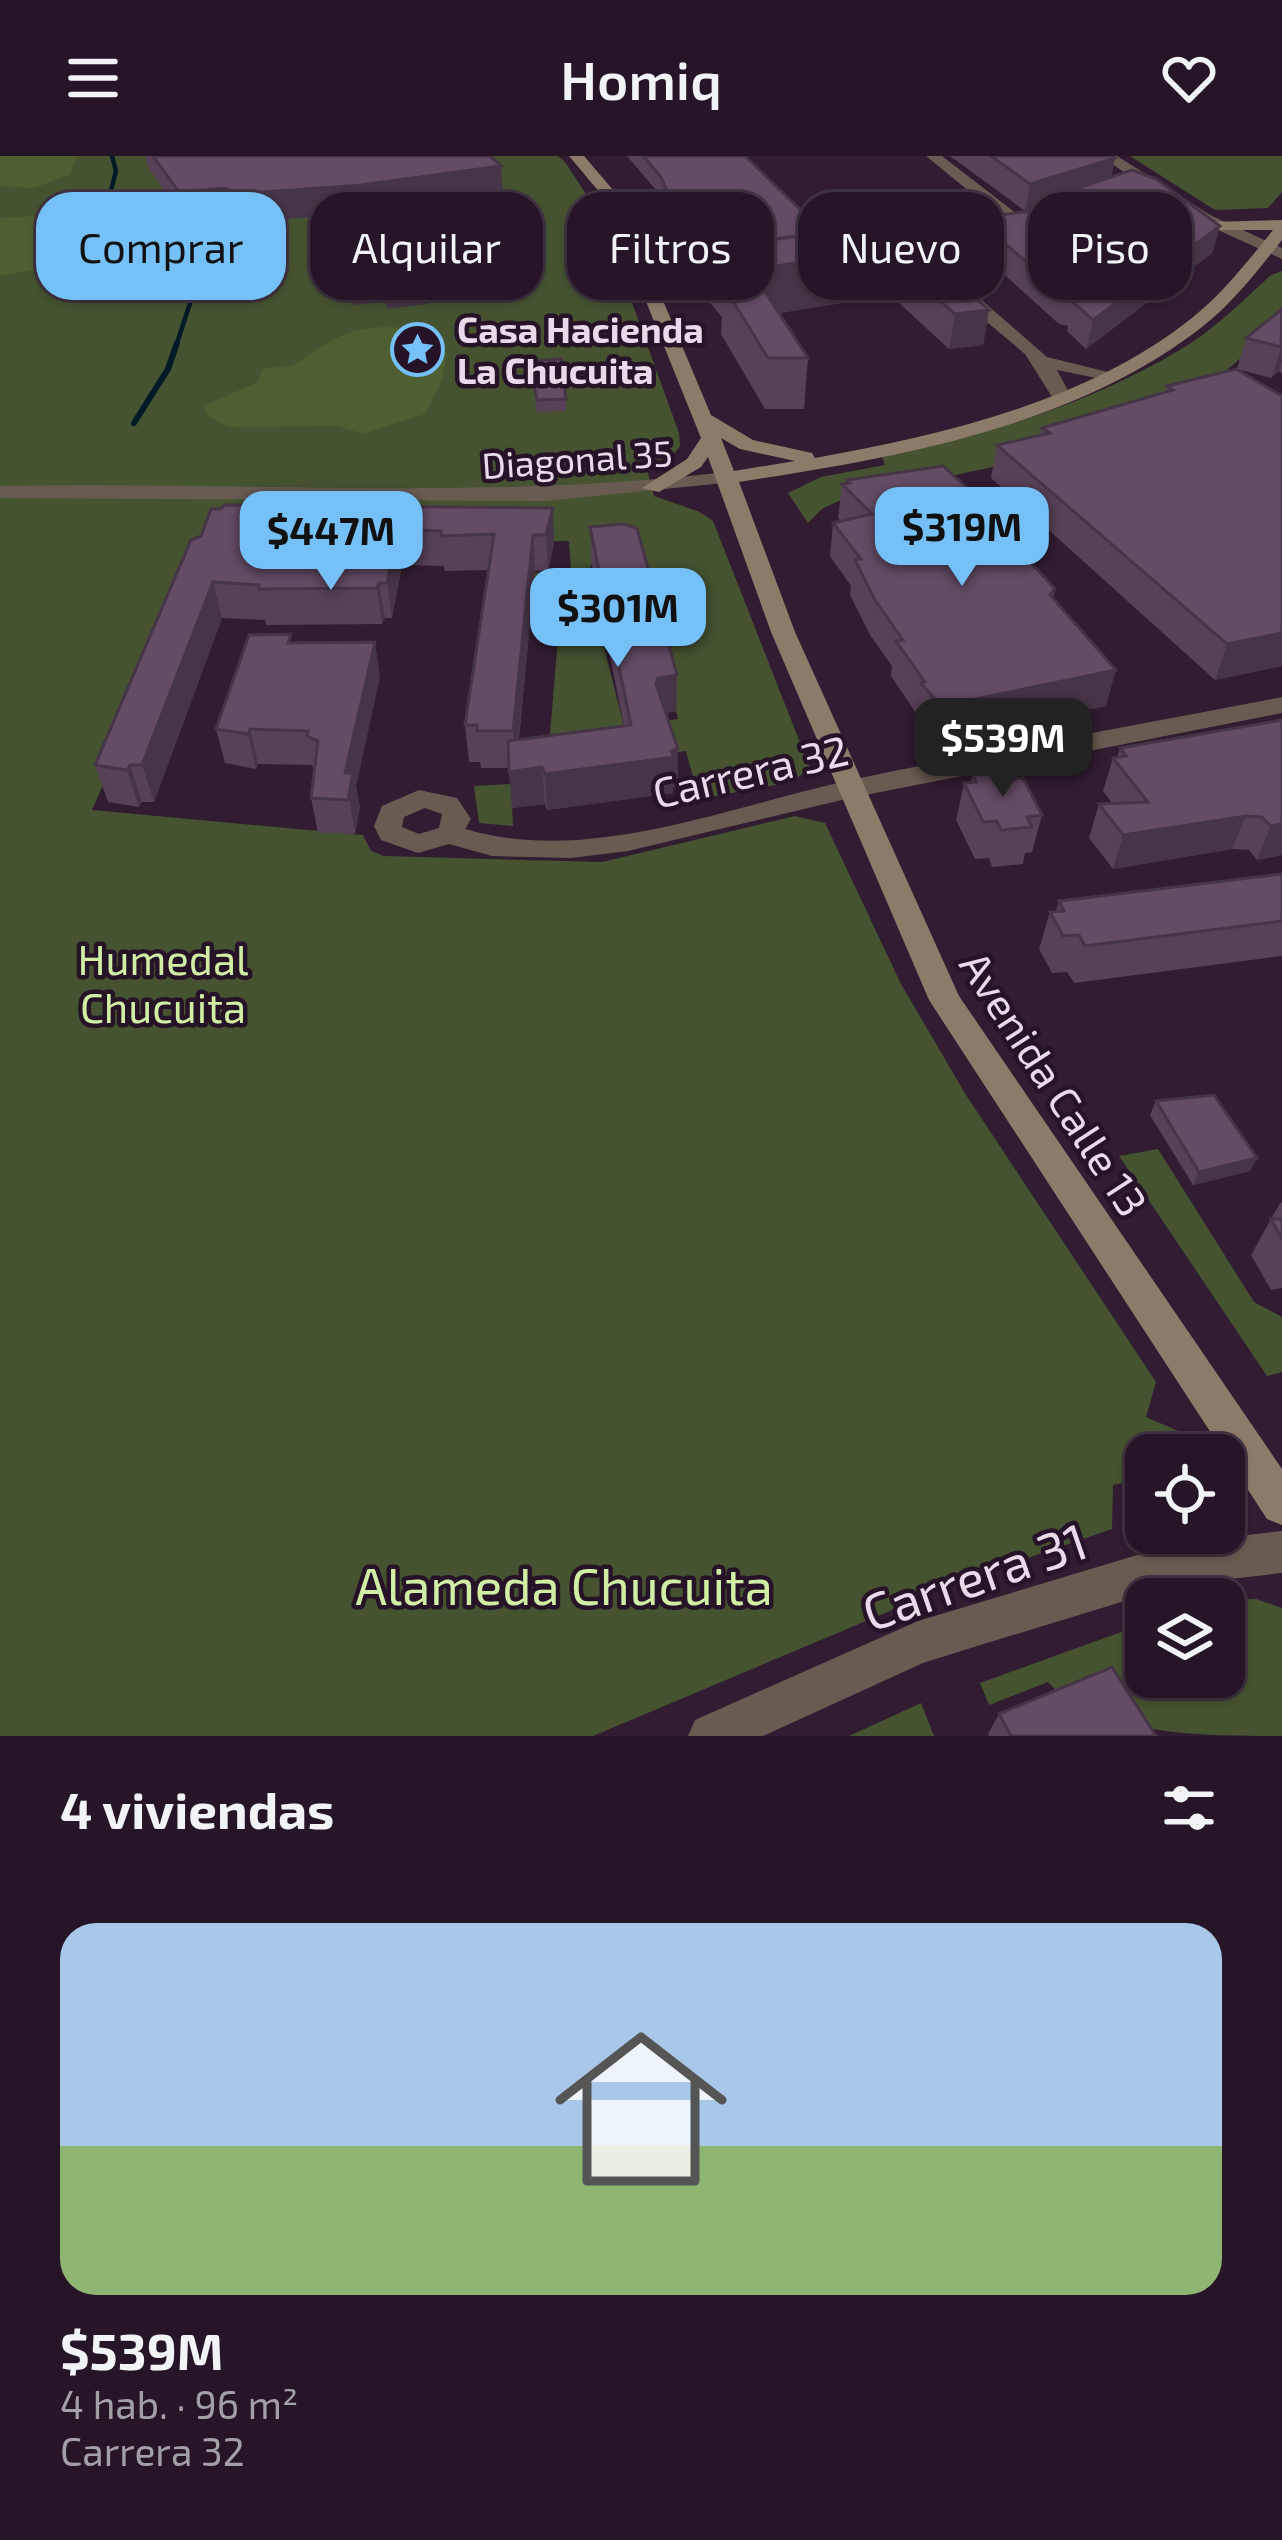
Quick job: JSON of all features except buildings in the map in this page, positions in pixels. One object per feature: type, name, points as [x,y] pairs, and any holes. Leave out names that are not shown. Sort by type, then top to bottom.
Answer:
[{"type":"main road","name":"Avenida Calle 13","points":[[576,156],[607,192]]},
{"type":"main road","points":[[727,478],[841,458],[983,423],[1111,375],[1195,325],[1274,251],[1282,227],[1217,224]]},
{"type":"main road","name":"Avenida Calle 13","points":[[654,300],[727,478],[783,632],[945,1000],[1282,1505]]},
{"type":"main road","points":[[652,488],[694,463],[707,428],[762,451],[841,458]]},
{"type":"street","points":[[933,156],[1020,224]]},
{"type":"street","points":[[1107,156],[1217,224],[1274,251]]},
{"type":"street","points":[[1124,188],[1144,181]]},
{"type":"street","points":[[1004,231],[1028,221]]},
{"type":"street","points":[[971,300],[1056,379],[1061,396]]},
{"type":"street","points":[[1039,361],[1111,375]]},
{"type":"street","name":"Diagonal 35","points":[[0,492],[470,498],[652,488],[727,478]]},
{"type":"street","name":"Carrera 32","points":[[449,834],[492,847],[571,849],[628,842],[850,789],[1282,705]]},
{"type":"street","name":"Carrera 31","points":[[711,1736],[919,1643],[974,1624],[1177,1564],[1282,1552]]},
{"type":"green space","points":[[0,156],[558,156],[565,162],[585,192],[567,192],[567,300],[631,300],[679,433],[680,446],[671,458],[645,463],[654,496],[713,521],[810,768],[792,782],[699,799],[686,751],[547,770],[563,578],[495,578],[571,568],[569,541],[432,542],[217,528],[92,810],[363,835],[371,851],[384,856],[602,862],[795,816],[825,823],[901,984],[966,1095],[1156,1382],[1146,1417],[1185,1434],[1125,1434],[1125,1483],[1113,1485],[1112,1529],[961,1581],[593,1736],[0,1736]],"holes":[[[594,559],[637,563],[678,719],[624,726],[586,576]]]},
{"type":"green space","points":[[0,156],[77,156],[70,174],[35,188],[0,186]]},
{"type":"green space","points":[[1130,156],[1282,156],[1282,192],[1268,208],[1215,210]]},
{"type":"green space","points":[[36,217],[34,270],[0,276],[0,218]]},
{"type":"green space","points":[[1282,271],[1282,323],[1221,375],[1016,462],[843,499],[822,509],[808,523],[788,493],[821,477],[885,465],[882,457],[997,428],[1108,387],[1191,343],[1271,275]]},
{"type":"green space","points":[[395,327],[437,342],[447,353],[442,380],[425,414],[363,434],[338,426],[228,427],[208,416],[204,406],[258,382],[262,369],[295,364],[354,331]]},
{"type":"green space","points":[[511,784],[513,826],[479,823],[474,786]]},
{"type":"green space","points":[[1158,1149],[1254,1302],[1282,1317],[1282,1372],[1267,1376],[1119,1156]]},
{"type":"green space","points":[[1245,1599],[1282,1608],[1282,1736],[1187,1733],[1123,1723],[1069,1700],[1048,1682],[989,1705],[980,1683],[1125,1631],[1125,1698],[1245,1698]]},
{"type":"green space","points":[[921,1703],[934,1736],[849,1736]]},
{"type":"waterway","points":[[112,156],[116,171],[107,206],[157,241],[204,244],[236,254],[198,279],[177,344]]},
{"type":"waterway","points":[[134,423],[168,369],[177,344]]},
{"type":"place","name":"Casa Hacienda La Chucuita","points":[[418,349]]},
{"type":"park label","name":"Humedal Chucuita","points":[[163,982]]},
{"type":"park label","name":"Alameda Chucuita","points":[[564,1584]]}]
